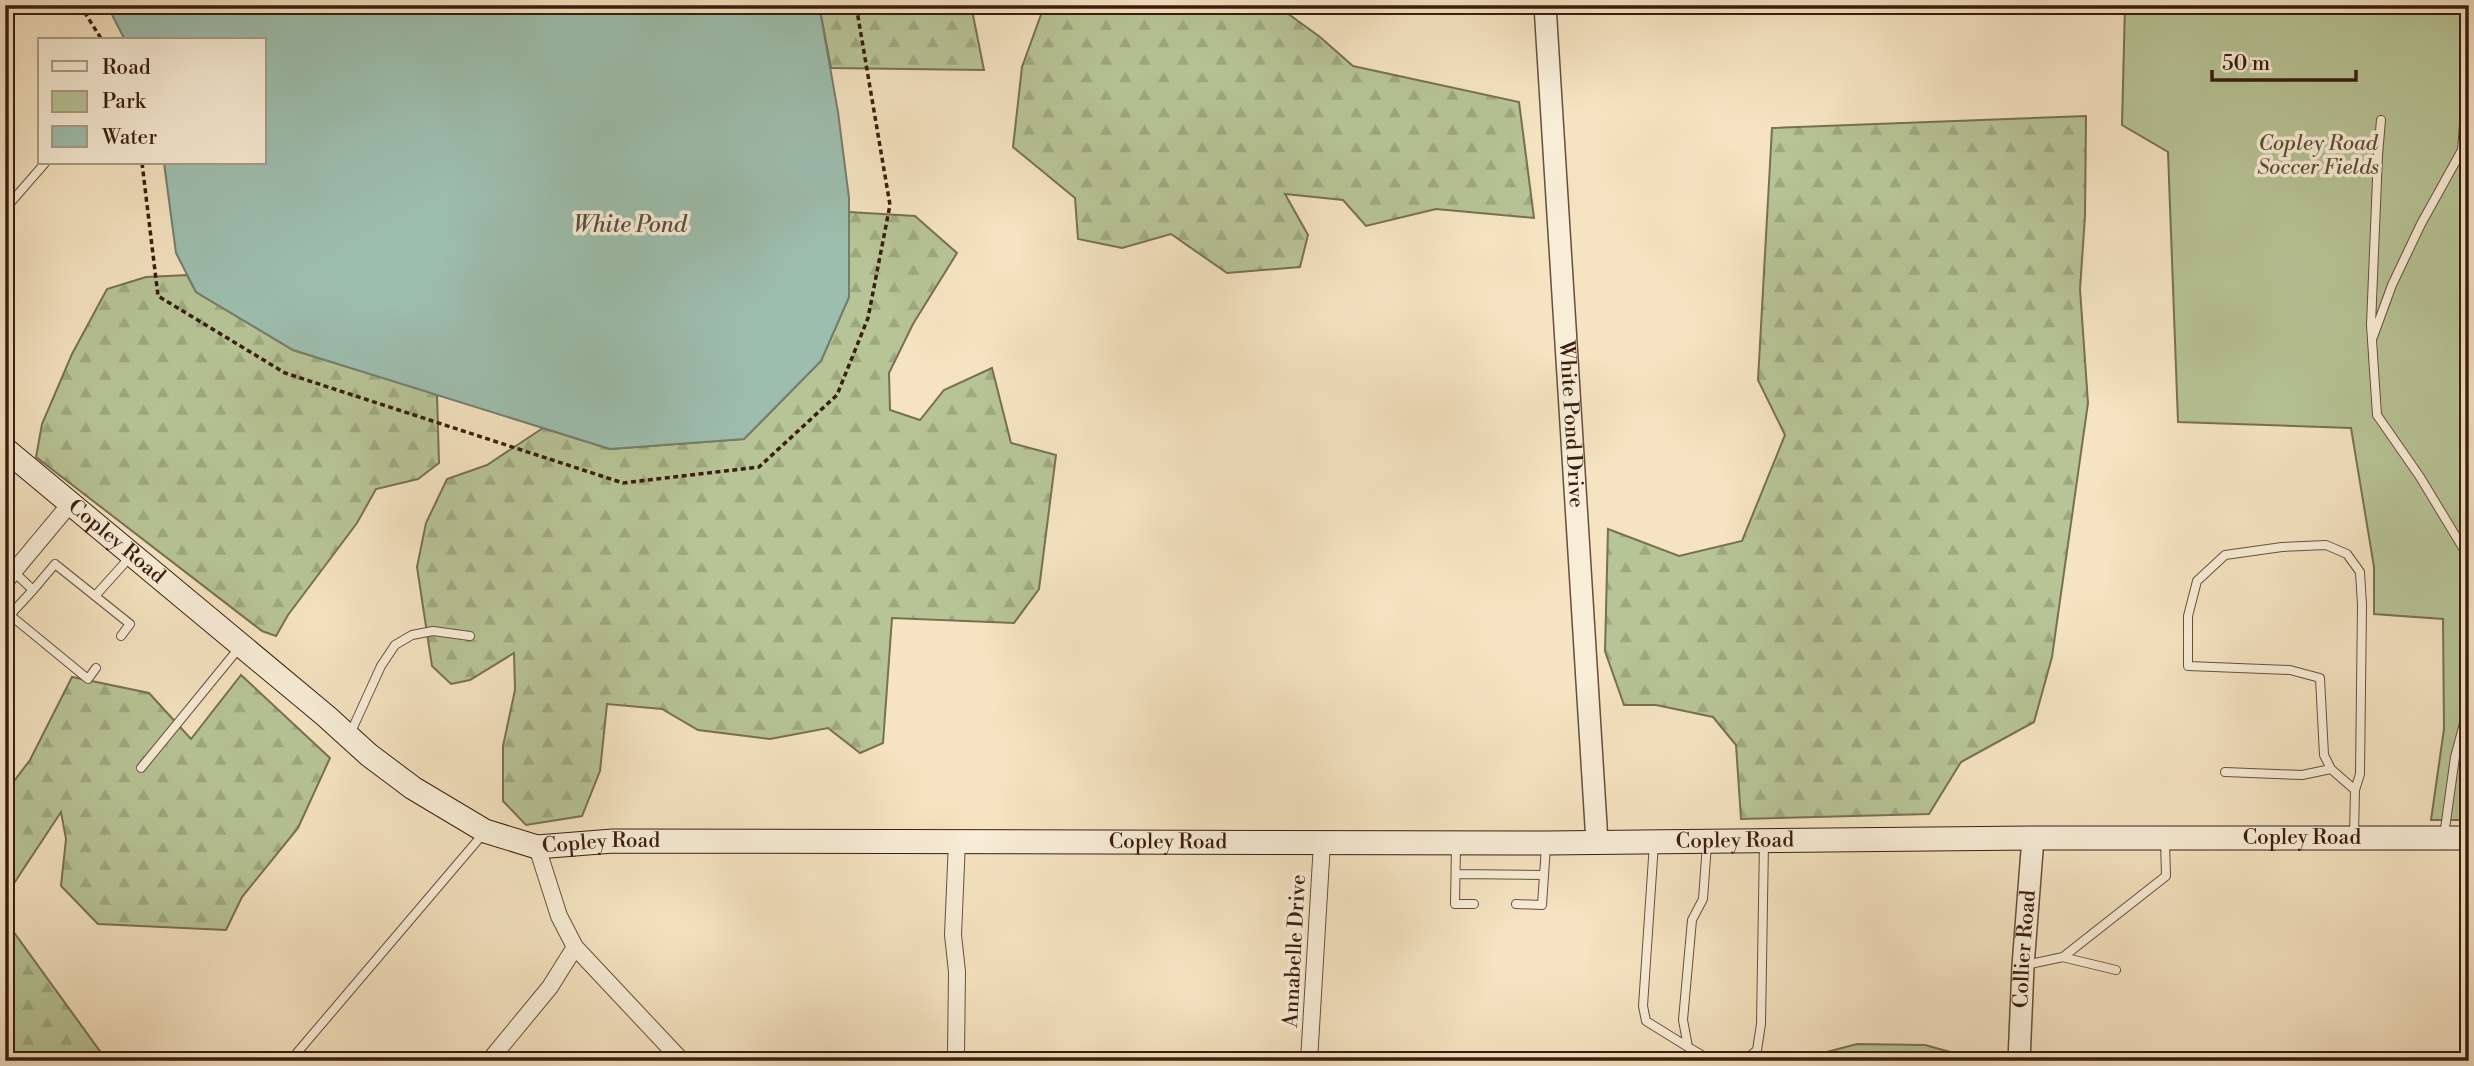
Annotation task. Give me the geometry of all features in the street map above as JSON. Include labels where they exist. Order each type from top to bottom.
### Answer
[{"type":"main road","name":"Copley Road","points":[[5,449],[369,755],[414,788],[485,831],[537,847],[613,841],[1547,843],[2033,838],[2469,838]]},
{"type":"street","name":"White Pond Drive","points":[[1545,5],[1597,842]]},
{"type":"street","points":[[9,577],[71,504]]},
{"type":"street","name":"Collier Road","points":[[2019,1061],[2033,838]]},
{"type":"street","points":[[954,1061],[957,1053],[957,972],[953,913],[957,841]]},
{"type":"street","name":"Annabelle Drive","points":[[1309,1061],[1322,843]]},
{"type":"street","points":[[537,847],[559,916],[575,947],[682,1061]]},
{"type":"street","points":[[489,1061],[551,987],[575,947]]},
{"type":"lane","points":[[2381,120],[2372,340],[2378,415],[2420,477],[2469,558]]},
{"type":"lane","points":[[2372,340],[2392,285],[2421,224],[2462,150],[2464,125]]},
{"type":"lane","points":[[5,209],[44,164]]},
{"type":"lane","points":[[2354,838],[2356,790],[2360,774],[2360,572],[2347,554],[2326,545],[2282,547],[2225,555],[2197,581],[2188,616],[2188,666],[2290,670],[2319,678],[2324,755],[2331,769],[2356,790]]},
{"type":"lane","points":[[95,596],[131,555]]},
{"type":"lane","points":[[96,668],[88,679],[10,615],[55,564],[130,624],[121,636]]},
{"type":"lane","points":[[9,577],[33,590]]},
{"type":"lane","points":[[349,736],[381,666],[395,645],[412,635],[433,631],[471,636]]},
{"type":"lane","points":[[141,768],[240,646]]},
{"type":"lane","points":[[2444,838],[2455,757],[2469,705]]},
{"type":"lane","points":[[2225,772],[2302,775],[2331,769]]},
{"type":"lane","points":[[290,1061],[485,831]]},
{"type":"lane","points":[[2023,966],[2062,957],[2166,876],[2165,838]]},
{"type":"lane","points":[[1688,1047],[1683,1020],[1692,920],[1703,899],[1708,841]]},
{"type":"lane","points":[[1744,1061],[1757,1050],[1761,1024],[1765,841]]},
{"type":"lane","points":[[1654,842],[1643,1006],[1646,1021],[1712,1061]]},
{"type":"lane","points":[[1456,843],[1455,904],[1474,904]]},
{"type":"lane","points":[[1516,904],[1542,905],[1547,843]]},
{"type":"lane","points":[[1456,874],[1544,875]]},
{"type":"lane","points":[[2062,957],[2116,970]]},
{"type":"path","points":[[80,5],[101,38]]},
{"type":"path","points":[[142,164],[158,296],[285,373],[623,483],[759,467],[837,395],[868,318],[890,205],[856,5]]},
{"type":"green space","points":[[819,5],[971,5],[984,70],[831,68]]},
{"type":"green space","points":[[1082,5],[1276,5],[1320,37],[1353,66],[1519,102],[1534,218],[1436,209],[1366,226],[1343,200],[1285,194],[1308,235],[1300,267],[1227,273],[1171,234],[1122,248],[1078,239],[1075,198],[1013,147],[1022,67],[1042,12]]},
{"type":"green space","name":"Copley Road Soccer Fields","points":[[2125,5],[2469,5],[2469,820],[2431,820],[2444,729],[2443,619],[2374,614],[2374,567],[2351,428],[2178,422],[2168,152],[2122,125]]},
{"type":"green space","points":[[2086,116],[2085,216],[2080,289],[2088,403],[2052,657],[2034,722],[1961,762],[1929,814],[1741,819],[1736,745],[1713,717],[1656,705],[1624,705],[1605,651],[1608,529],[1679,556],[1742,541],[1785,435],[1758,380],[1772,128]]},
{"type":"green space","points":[[849,212],[915,216],[957,253],[913,324],[889,373],[890,410],[920,420],[944,390],[992,368],[1011,443],[1056,455],[1039,589],[1014,623],[892,618],[883,743],[860,753],[828,728],[770,739],[698,730],[662,709],[607,704],[600,771],[582,816],[526,825],[503,801],[503,746],[515,690],[514,653],[470,680],[451,684],[432,666],[417,567],[426,523],[447,479],[487,465],[543,428],[610,449],[744,439],[821,361],[849,297]]},
{"type":"green space","points":[[187,275],[196,292],[293,350],[437,394],[439,463],[418,479],[376,489],[357,523],[288,615],[276,636],[262,631],[36,457],[42,424],[72,354],[107,289],[146,277]]},
{"type":"green space","points":[[241,675],[330,758],[298,828],[242,897],[226,930],[98,924],[61,886],[66,839],[61,812],[5,897],[5,793],[30,760],[72,677],[149,693],[191,739]]},
{"type":"green space","points":[[5,920],[102,1054],[102,1061],[5,1061]]},
{"type":"green space","points":[[1857,1044],[1925,1045],[1983,1061],[1801,1061]]},
{"type":"water","name":"White Pond","points":[[107,5],[819,5],[838,112],[849,198],[849,297],[821,361],[744,439],[610,449],[293,350],[196,292],[176,253],[164,164],[266,164],[266,38],[124,38]]}]
